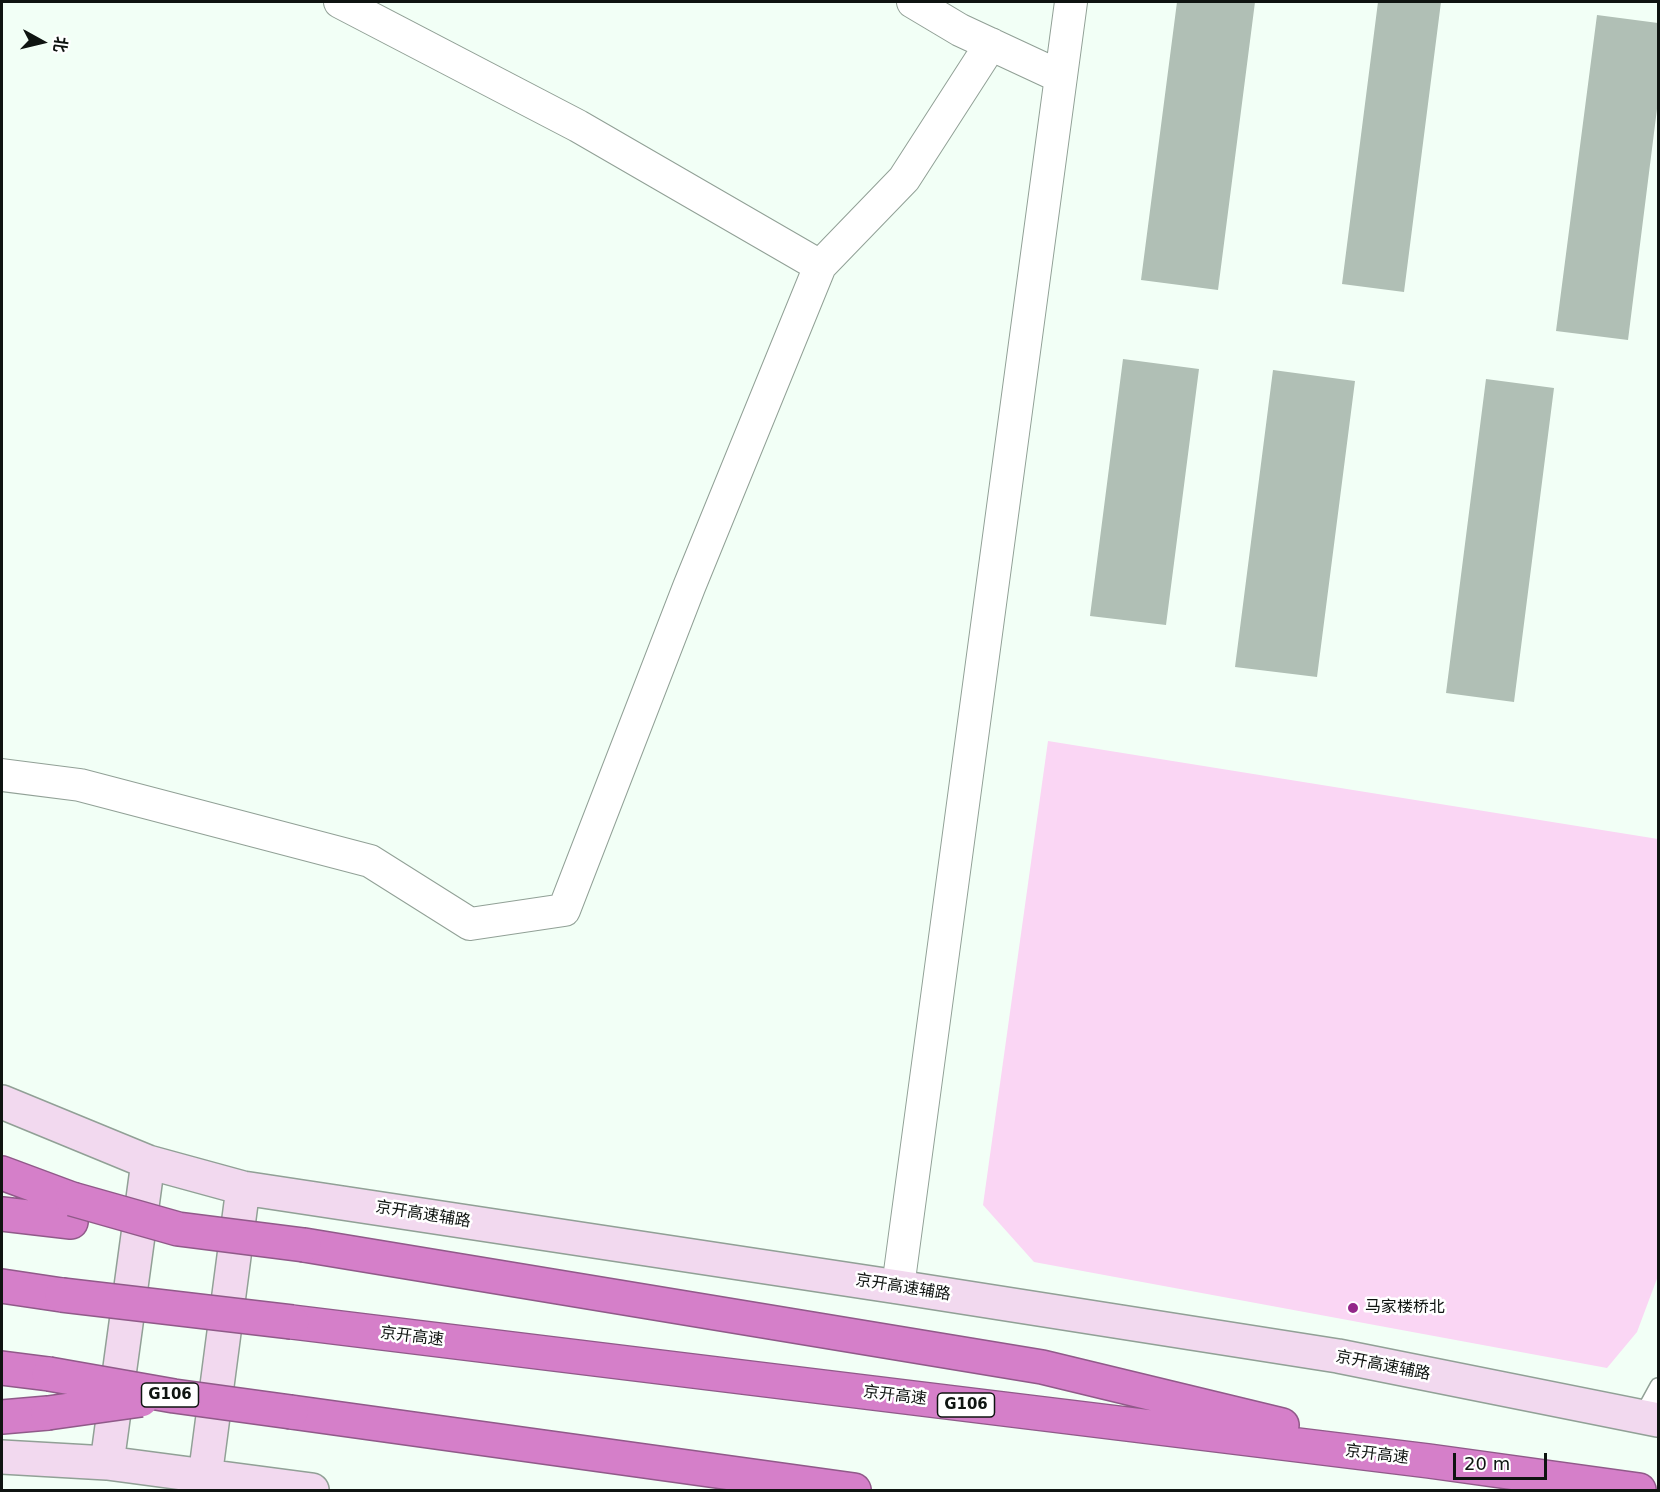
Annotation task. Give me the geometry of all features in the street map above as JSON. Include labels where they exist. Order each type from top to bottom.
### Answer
[{"type":"highway","points":[[2,1173],[72,1211]]},
{"type":"highway","points":[[2,1214],[72,1211],[178,1229],[304,1245],[1042,1367],[1429,1461]]},
{"type":"highway","name":"京开高速","points":[[2,1286],[1429,1461],[1639,1491]]},
{"type":"highway","name":"G106","points":[[2,1368],[174,1396],[854,1491]]},
{"type":"highway","points":[[2,1416],[48,1413],[174,1396]]},
{"type":"street","points":[[340,2],[578,126],[820,266]]},
{"type":"street","points":[[914,2],[960,30],[1061,77]]},
{"type":"street","points":[[898,1287],[1071,2]]},
{"type":"street","points":[[2,775],[80,785],[370,861],[470,924],[564,910],[689,587],[820,266],[904,179],[991,44]]},
{"type":"street","name":"京开高速辅路","points":[[2,1102],[148,1162],[243,1188],[1338,1356],[1650,1419]]},
{"type":"street","points":[[107,1463],[148,1162]]},
{"type":"street","points":[[203,1484],[243,1188]]},
{"type":"street","points":[[2,1457],[107,1463],[203,1484],[312,1491]]},
{"type":"lane","points":[[1650,1419],[1659,1386]]},
{"type":"shaded area","points":[[1048,741],[1658,839],[1658,1276],[1637,1332],[1607,1368],[1034,1262],[983,1205]]},
{"type":"building","points":[[1177,2],[1255,2],[1218,290],[1141,280]]},
{"type":"building","points":[[1378,2],[1441,2],[1404,292],[1342,284]]},
{"type":"building","points":[[1597,15],[1658,23],[1658,101],[1628,340],[1556,331]]},
{"type":"building","points":[[1123,359],[1199,369],[1166,625],[1090,616]]},
{"type":"building","points":[[1273,370],[1355,381],[1317,677],[1235,667]]},
{"type":"building","points":[[1486,379],[1554,388],[1514,702],[1446,693]]},
{"type":"place","name":"马家楼桥北","points":[[1353,1308]]}]
